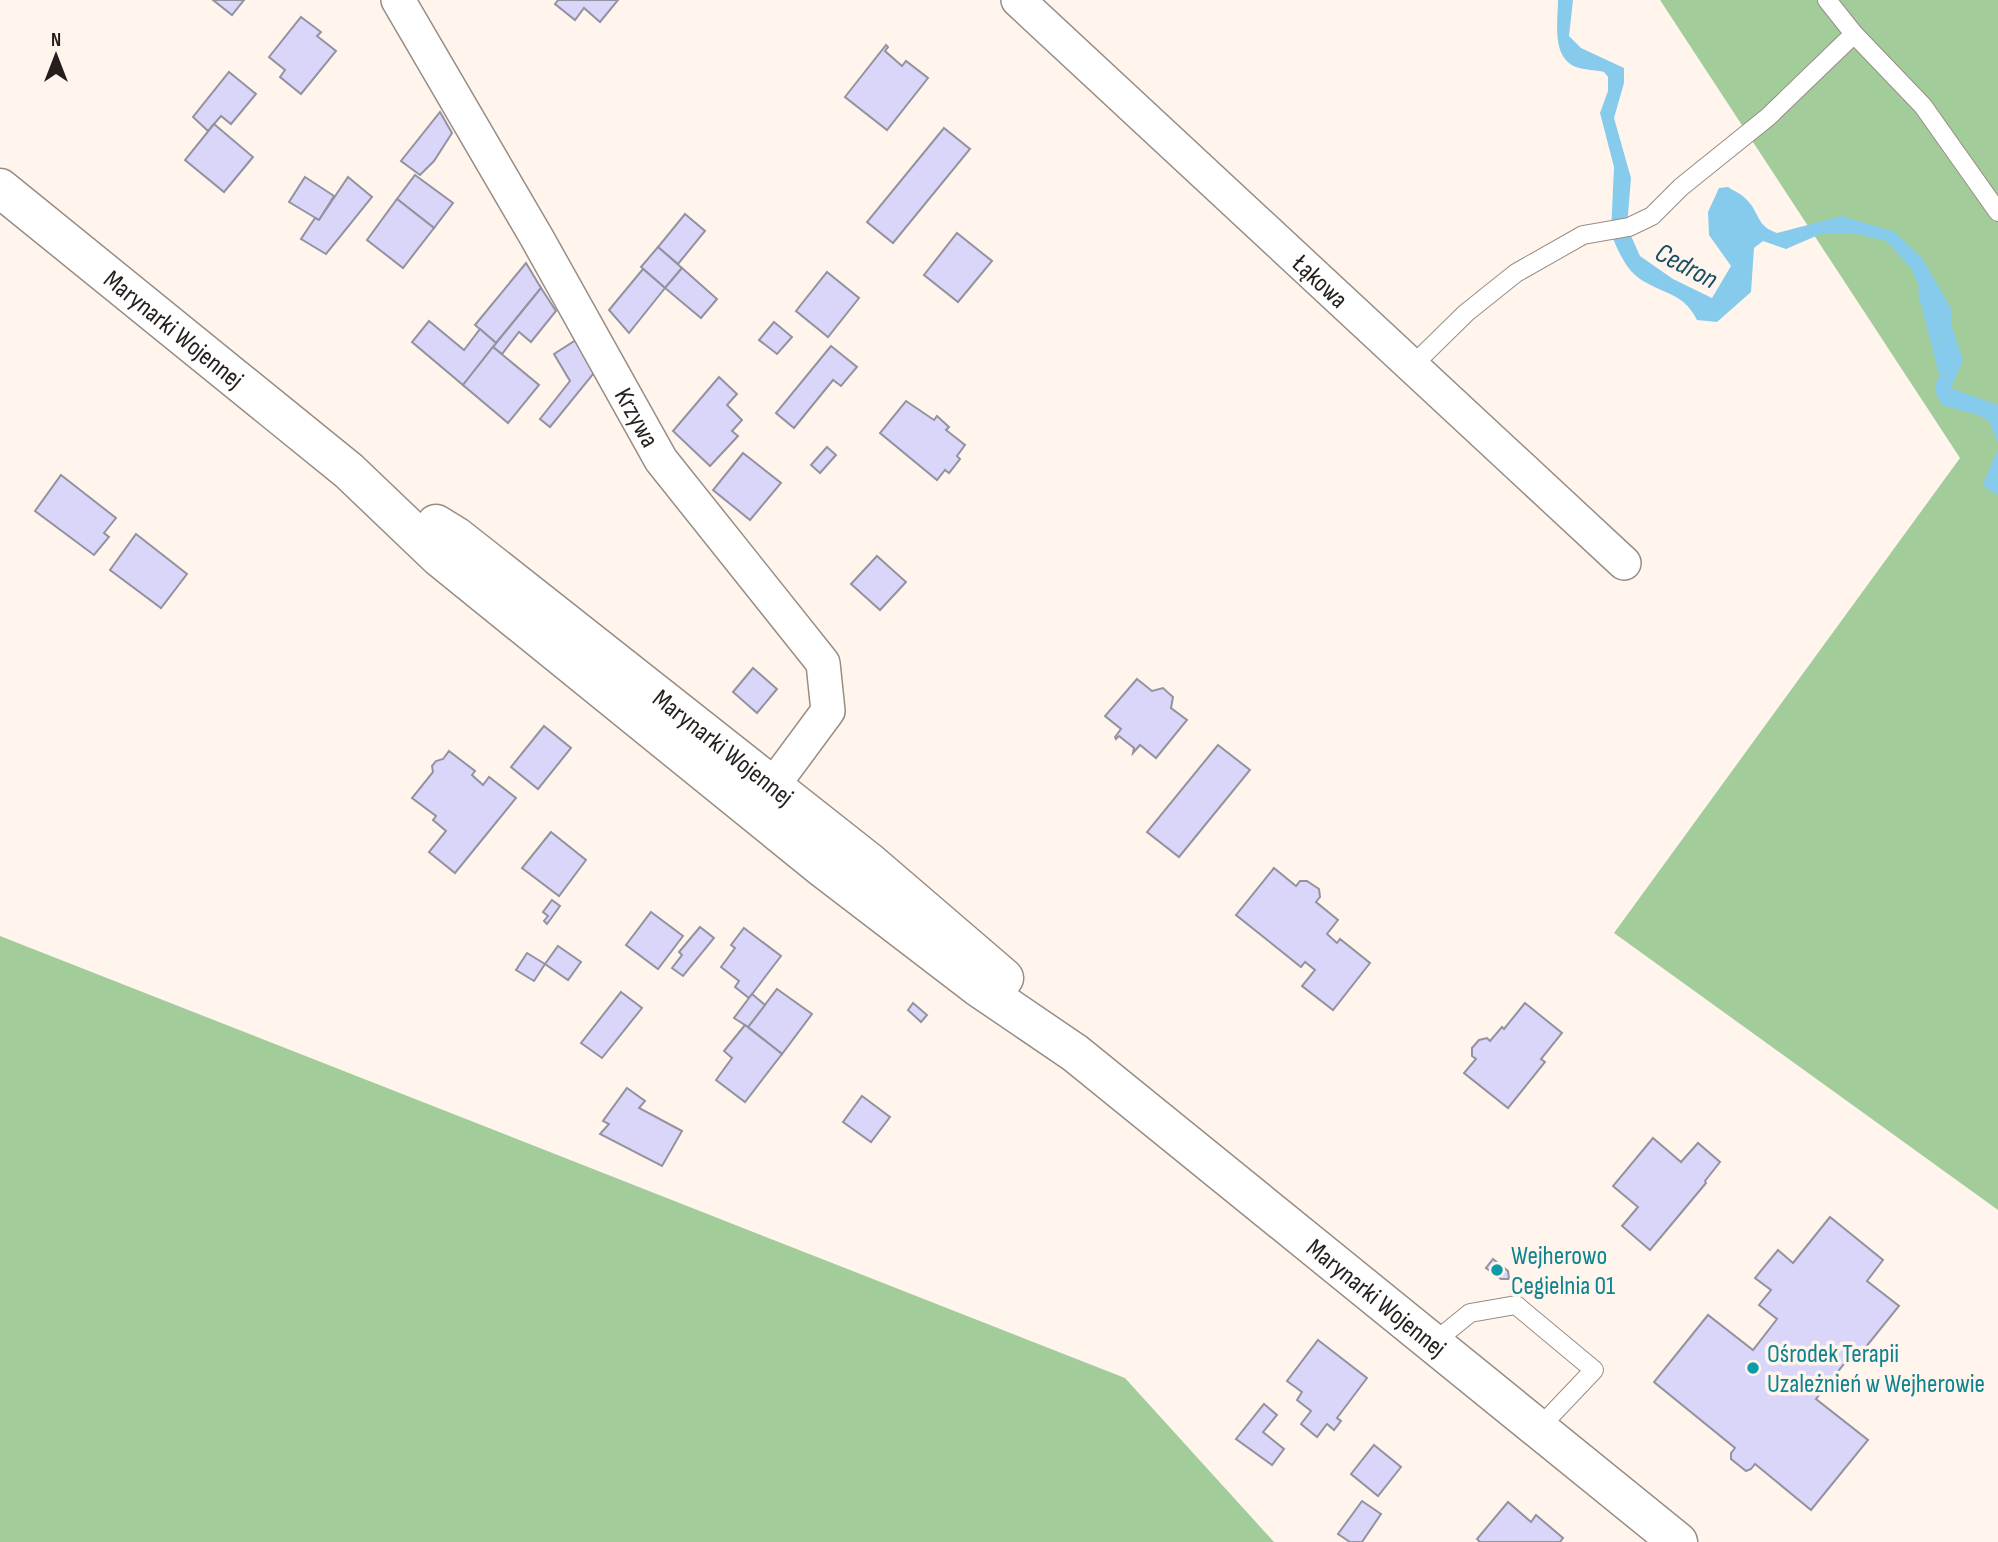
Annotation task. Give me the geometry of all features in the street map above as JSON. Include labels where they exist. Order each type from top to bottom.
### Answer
[{"type":"main road","name":"Marynarki Wojennej","points":[[0,188],[349,471],[457,537],[764,799],[824,869],[978,987],[1075,1053],[1678,1542]]},
{"type":"street","name":"Krzywa","points":[[398,0],[537,238],[661,460],[823,663],[828,712],[764,799]]},
{"type":"street","name":"Łąkowa","points":[[1018,0],[1624,563]]},
{"type":"lane","points":[[1826,0],[1854,34],[1923,106],[1998,212]]},
{"type":"lane","points":[[1413,366],[1466,313],[1516,273],[1583,235],[1629,227],[1652,216],[1681,187],[1740,141],[1854,34]]},
{"type":"lane","points":[[1433,1343],[1470,1313],[1516,1305],[1594,1370],[1538,1429]]},
{"type":"green space","points":[[1660,0],[1998,0],[1998,1210],[1614,933],[1960,458]]},
{"type":"green space","points":[[0,936],[1125,1378],[1274,1542],[0,1542]]},
{"type":"water","points":[[1558,0],[1573,0],[1569,36],[1581,48],[1624,68],[1624,83],[1614,118],[1631,178],[1627,227],[1640,256],[1673,279],[1712,298],[1731,266],[1709,235],[1708,212],[1719,188],[1728,187],[1745,198],[1765,227],[1777,233],[1842,216],[1895,232],[1922,258],[1952,310],[1952,327],[1963,360],[1951,388],[1998,405],[1998,444],[1989,421],[1978,415],[1942,405],[1935,391],[1943,371],[1942,341],[1911,268],[1886,241],[1857,234],[1823,233],[1786,249],[1763,241],[1754,248],[1751,292],[1717,322],[1697,320],[1691,310],[1675,296],[1648,284],[1631,271],[1611,232],[1614,167],[1600,113],[1608,91],[1608,77],[1604,72],[1576,67],[1563,55],[1559,47],[1557,28]]},
{"type":"water","points":[[1998,449],[1998,495],[1983,484]]},
{"type":"building","points":[[213,0],[244,0],[232,15]]},
{"type":"building","points":[[558,0],[618,0],[600,22],[584,8],[575,20],[555,4]]},
{"type":"building","points":[[301,17],[321,32],[317,36],[336,51],[301,94],[280,77],[285,70],[269,57]]},
{"type":"building","points":[[886,45],[888,47],[885,51],[902,66],[906,61],[928,78],[887,130],[845,97]]},
{"type":"building","points":[[229,72],[256,94],[231,124],[221,116],[208,131],[193,117]]},
{"type":"building","points":[[440,112],[452,133],[434,161],[420,175],[401,161]]},
{"type":"building","points":[[214,124],[253,157],[224,192],[185,160]]},
{"type":"building","points":[[944,128],[970,149],[893,243],[867,222]]},
{"type":"building","points":[[415,175],[453,203],[434,228],[397,199]]},
{"type":"building","points":[[305,177],[334,196],[319,220],[289,202]]},
{"type":"building","points":[[348,177],[372,197],[326,254],[301,239],[315,218],[319,220]]},
{"type":"building","points":[[397,199],[434,228],[403,268],[367,240]]},
{"type":"building","points":[[685,214],[705,231],[678,264],[658,247]]},
{"type":"building","points":[[957,233],[992,261],[958,302],[924,275]]},
{"type":"building","points":[[658,247],[682,268],[665,288],[641,267]]},
{"type":"building","points":[[526,263],[541,288],[496,343],[475,325]]},
{"type":"building","points":[[682,268],[717,299],[701,318],[665,288]]},
{"type":"building","points":[[643,269],[665,288],[629,333],[609,310]]},
{"type":"building","points":[[827,272],[859,298],[828,337],[796,311]]},
{"type":"building","points":[[541,288],[556,311],[531,342],[519,332],[502,354],[493,347]]},
{"type":"building","points":[[429,321],[464,350],[480,329],[496,343],[463,385],[412,342]]},
{"type":"building","points":[[774,322],[792,337],[777,354],[759,340]]},
{"type":"building","points":[[576,340],[594,373],[550,427],[540,419],[570,381],[554,354]]},
{"type":"building","points":[[831,346],[857,367],[841,386],[833,380],[794,428],[776,413]]},
{"type":"building","points":[[493,347],[539,385],[508,423],[463,385]]},
{"type":"building","points":[[719,377],[737,394],[727,405],[742,420],[732,431],[738,436],[710,466],[673,431]]},
{"type":"building","points":[[906,401],[934,420],[937,416],[949,427],[946,430],[965,445],[957,456],[960,459],[949,473],[945,470],[937,480],[880,433]]},
{"type":"building","points":[[827,447],[836,455],[820,473],[811,465]]},
{"type":"building","points":[[743,453],[781,483],[750,520],[713,490]]},
{"type":"building","points":[[61,475],[116,518],[104,533],[109,537],[94,555],[35,511]]},
{"type":"building","points":[[136,534],[187,574],[161,608],[110,570]]},
{"type":"building","points":[[877,556],[906,582],[880,610],[851,584]]},
{"type":"building","points":[[753,668],[777,689],[757,713],[733,692]]},
{"type":"building","points":[[1137,679],[1152,691],[1163,688],[1173,697],[1171,708],[1187,720],[1156,758],[1140,745],[1133,753],[1134,748],[1119,736],[1116,739],[1121,729],[1105,716]]},
{"type":"building","points":[[544,726],[571,748],[538,789],[511,767]]},
{"type":"building","points":[[1218,745],[1250,770],[1179,857],[1147,832]]},
{"type":"building","points":[[449,751],[475,771],[472,775],[483,785],[489,777],[516,798],[455,873],[429,852],[446,831],[433,820],[436,816],[412,798],[433,772],[432,766]]},
{"type":"building","points":[[551,832],[586,860],[559,896],[522,868]]},
{"type":"building","points":[[1274,868],[1296,886],[1300,881],[1307,881],[1319,889],[1320,897],[1316,902],[1338,920],[1327,934],[1337,943],[1340,939],[1370,963],[1333,1010],[1302,986],[1315,970],[1305,962],[1301,967],[1236,915]]},
{"type":"building","points":[[552,900],[560,906],[547,924],[544,921],[548,916],[543,912]]},
{"type":"building","points":[[651,912],[683,936],[658,969],[626,945]]},
{"type":"building","points":[[700,927],[714,938],[683,976],[672,968],[682,955],[679,952]]},
{"type":"building","points":[[744,928],[781,956],[749,998],[735,987],[739,981],[721,967],[735,948],[731,945]]},
{"type":"building","points":[[558,946],[581,962],[568,980],[545,964]]},
{"type":"building","points":[[527,953],[545,964],[534,981],[516,970]]},
{"type":"building","points":[[777,989],[812,1014],[782,1054],[748,1027]]},
{"type":"building","points":[[621,992],[642,1008],[602,1058],[581,1043]]},
{"type":"building","points":[[752,994],[765,1005],[748,1027],[734,1018]]},
{"type":"building","points":[[913,1003],[927,1015],[921,1022],[908,1010]]},
{"type":"building","points":[[1525,1003],[1562,1033],[1541,1059],[1545,1062],[1508,1108],[1464,1073],[1476,1059],[1472,1056],[1472,1048],[1479,1040],[1487,1038],[1490,1041],[1502,1027],[1504,1029]]},
{"type":"building","points":[[745,1025],[782,1054],[745,1102],[716,1080],[732,1058],[724,1051]]},
{"type":"building","points":[[627,1088],[645,1101],[639,1108],[682,1131],[662,1166],[600,1134],[609,1124],[603,1121]]},
{"type":"building","points":[[862,1096],[890,1117],[871,1142],[843,1122]]},
{"type":"building","points":[[1653,1138],[1681,1162],[1698,1143],[1720,1162],[1706,1183],[1650,1250],[1622,1226],[1638,1207],[1613,1186]]},
{"type":"building","name":"Ośrodek Terapii Uzależnień w Wejherowie","points":[[1830,1217],[1883,1260],[1867,1281],[1899,1306],[1861,1353],[1856,1349],[1816,1399],[1868,1440],[1811,1510],[1755,1464],[1746,1471],[1731,1459],[1735,1448],[1654,1382],[1708,1315],[1753,1350],[1777,1319],[1759,1305],[1771,1290],[1755,1278],[1778,1250],[1793,1263]]},
{"type":"building","name":"Wejherowo Cegielnia 01","points":[[1493,1259],[1508,1271],[1509,1279],[1501,1279],[1486,1268]]},
{"type":"building","points":[[1318,1340],[1367,1378],[1337,1418],[1341,1421],[1334,1430],[1327,1424],[1317,1437],[1301,1424],[1311,1411],[1297,1400],[1302,1392],[1287,1381]]},
{"type":"building","points":[[1264,1404],[1277,1415],[1263,1432],[1284,1449],[1272,1465],[1236,1439]]},
{"type":"building","points":[[1374,1445],[1401,1467],[1378,1496],[1351,1474]]},
{"type":"building","points":[[1362,1501],[1381,1514],[1362,1542],[1350,1542],[1338,1534]]},
{"type":"building","points":[[1508,1502],[1531,1522],[1536,1515],[1563,1538],[1560,1542],[1480,1542],[1477,1539]]},
{"type":"waterway","name":"Cedron","points":[[1923,292],[1946,381]]},
{"type":"place","name":"Wejherowo Cegielnia 01","points":[[1497,1270]]},
{"type":"place","name":"Ośrodek Terapii Uzależnień w Wejherowie","points":[[1753,1368]]}]
